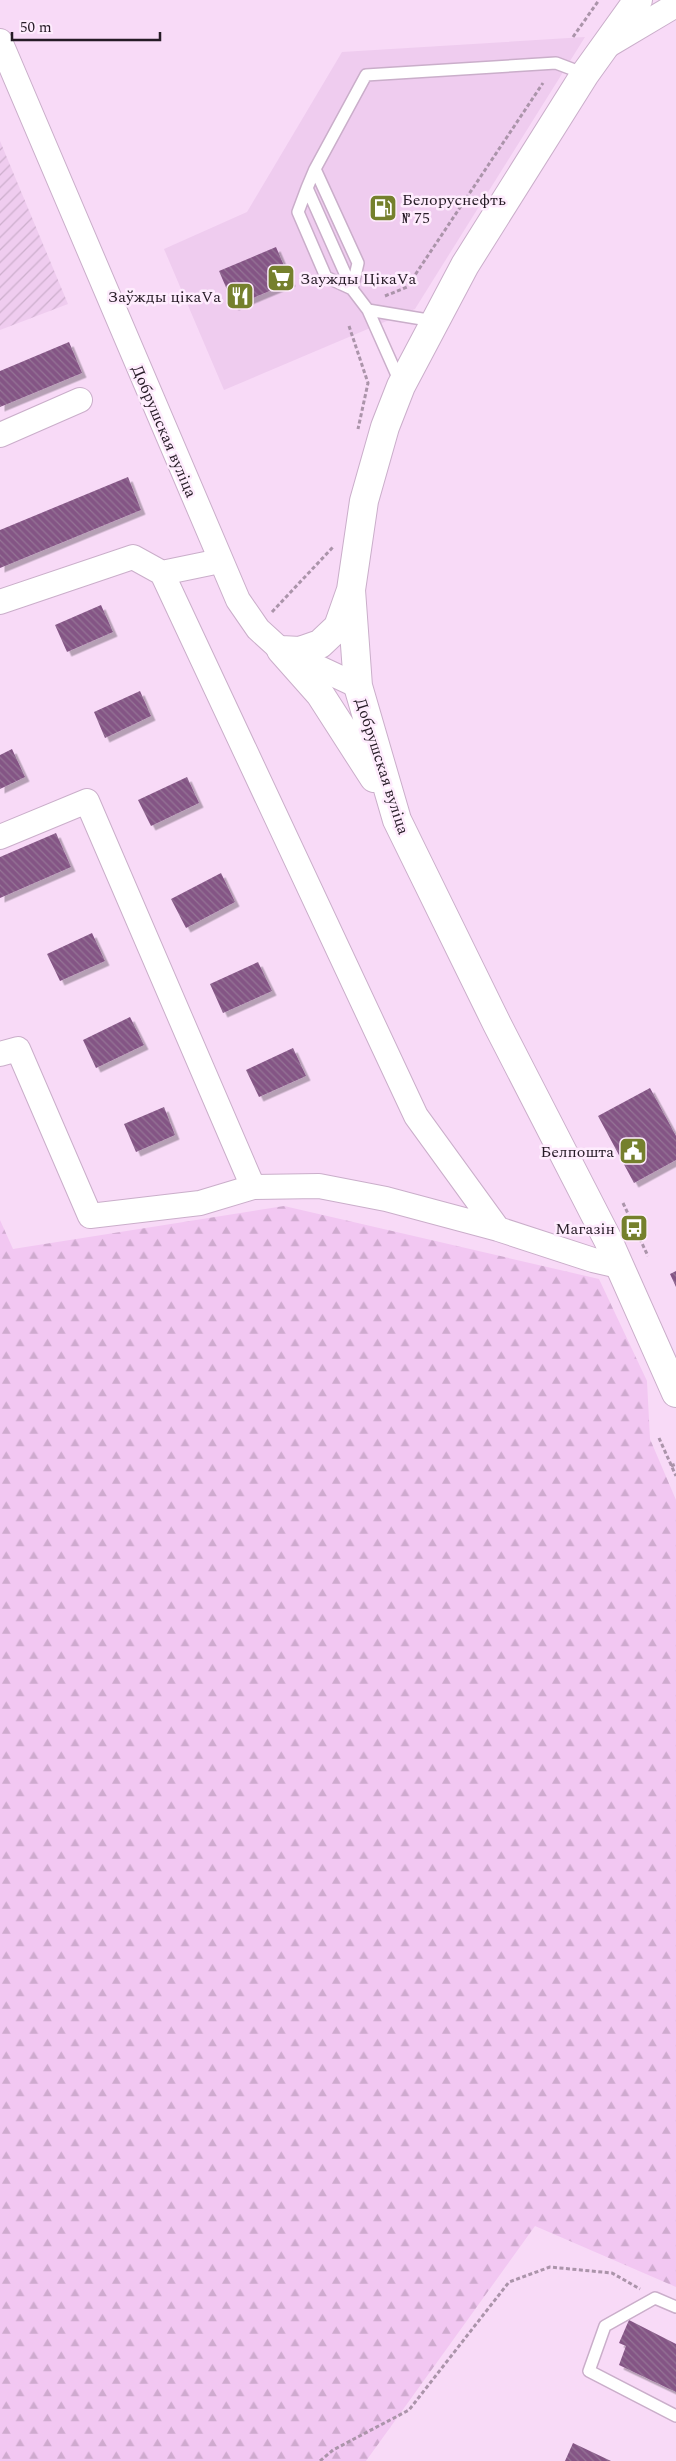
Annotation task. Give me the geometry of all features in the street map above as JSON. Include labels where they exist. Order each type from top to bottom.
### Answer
[{"type":"main road","points":[[281,650],[300,651],[320,644],[338,627],[350,590],[364,501],[385,427],[401,386],[434,321],[470,257],[585,74],[638,0]]},
{"type":"main road","points":[[350,590],[358,686]]},
{"type":"main road","points":[[281,650],[320,694],[364,760],[397,820]]},
{"type":"main road","name":"Добрушская вуліца","points":[[358,686],[397,820],[620,1266],[676,1393]]},
{"type":"street","points":[[604,47],[676,5]]},
{"type":"street","name":"Добрушская вуліца","points":[[0,41],[238,600],[253,622],[281,650],[358,686]]},
{"type":"street","points":[[0,435],[80,400]]},
{"type":"street","points":[[0,602],[133,557],[162,573],[416,1116],[498,1229]]},
{"type":"street","points":[[162,573],[220,561]]},
{"type":"street","points":[[0,837],[87,801],[253,1187]]},
{"type":"street","points":[[0,1054],[18,1049],[90,1216],[200,1202],[253,1187],[319,1186],[386,1199],[498,1229],[593,1260],[620,1266]]},
{"type":"lane","points":[[352,289],[326,277],[298,212],[315,169],[366,75],[556,63],[585,74]]},
{"type":"lane","points":[[315,169],[358,263],[352,289]]},
{"type":"lane","points":[[308,188],[352,289],[368,310],[401,386]]},
{"type":"lane","points":[[368,310],[434,321]]},
{"type":"lane","points":[[676,2308],[655,2298],[605,2326],[589,2372],[676,2416]]},
{"type":"path","points":[[573,37],[599,0]]},
{"type":"path","points":[[385,296],[407,287],[543,83]]},
{"type":"path","points":[[349,326],[368,383],[358,431]]},
{"type":"path","points":[[267,618],[334,546]]},
{"type":"path","points":[[623,1203],[648,1256]]},
{"type":"path","points":[[659,1438],[676,1476]]},
{"type":"path","points":[[671,1466],[676,1464]]},
{"type":"path","points":[[320,2461],[332,2450],[409,2410],[509,2282],[550,2267],[612,2273],[655,2298]]},
{"type":"shaded area","points":[[585,37],[415,309],[224,390],[164,249],[247,212],[342,52]]},
{"type":"shaded area","points":[[0,141],[68,304],[0,330]]},
{"type":"green space","points":[[284,1206],[599,1279],[647,1381],[650,1439],[676,1500],[676,2287],[535,2226],[366,2461],[0,2461],[0,1220],[13,1249]]},
{"type":"building","points":[[276,247],[291,282],[234,306],[219,271]]},
{"type":"building","points":[[69,342],[82,373],[0,407],[0,371]]},
{"type":"building","points":[[128,477],[141,510],[0,568],[0,530]]},
{"type":"building","points":[[101,605],[113,632],[67,652],[55,625]]},
{"type":"building","points":[[140,691],[151,716],[105,738],[94,712]]},
{"type":"building","points":[[12,749],[25,777],[0,789],[0,755]]},
{"type":"building","points":[[187,777],[199,803],[151,826],[138,800]]},
{"type":"building","points":[[56,833],[71,867],[0,898],[0,857]]},
{"type":"building","points":[[221,873],[235,902],[186,928],[171,899]]},
{"type":"building","points":[[92,933],[105,961],[60,981],[47,954]]},
{"type":"building","points":[[258,962],[272,991],[223,1013],[210,984]]},
{"type":"building","points":[[130,1017],[144,1045],[96,1068],[83,1040]]},
{"type":"building","points":[[293,1048],[306,1076],[259,1097],[246,1070]]},
{"type":"building","points":[[650,1088],[676,1136],[676,1160],[634,1183],[598,1116]]},
{"type":"building","points":[[164,1107],[175,1135],[136,1152],[124,1124]]},
{"type":"building","points":[[676,1271],[676,1287],[670,1274]]},
{"type":"building","points":[[629,2320],[676,2344],[676,2392],[619,2365],[626,2346],[619,2343]]},
{"type":"building","points":[[573,2443],[611,2461],[565,2461]]},
{"type":"place","name":"Белоруснефть № 75","points":[[383,208]]},
{"type":"place","name":"Заужды ЦікаVа","points":[[281,278]]},
{"type":"place","name":"Заўжды цікаVа","points":[[240,296]]},
{"type":"place","name":"Белпошта","points":[[633,1151]]},
{"type":"place","name":"Магазін","points":[[634,1228]]}]
